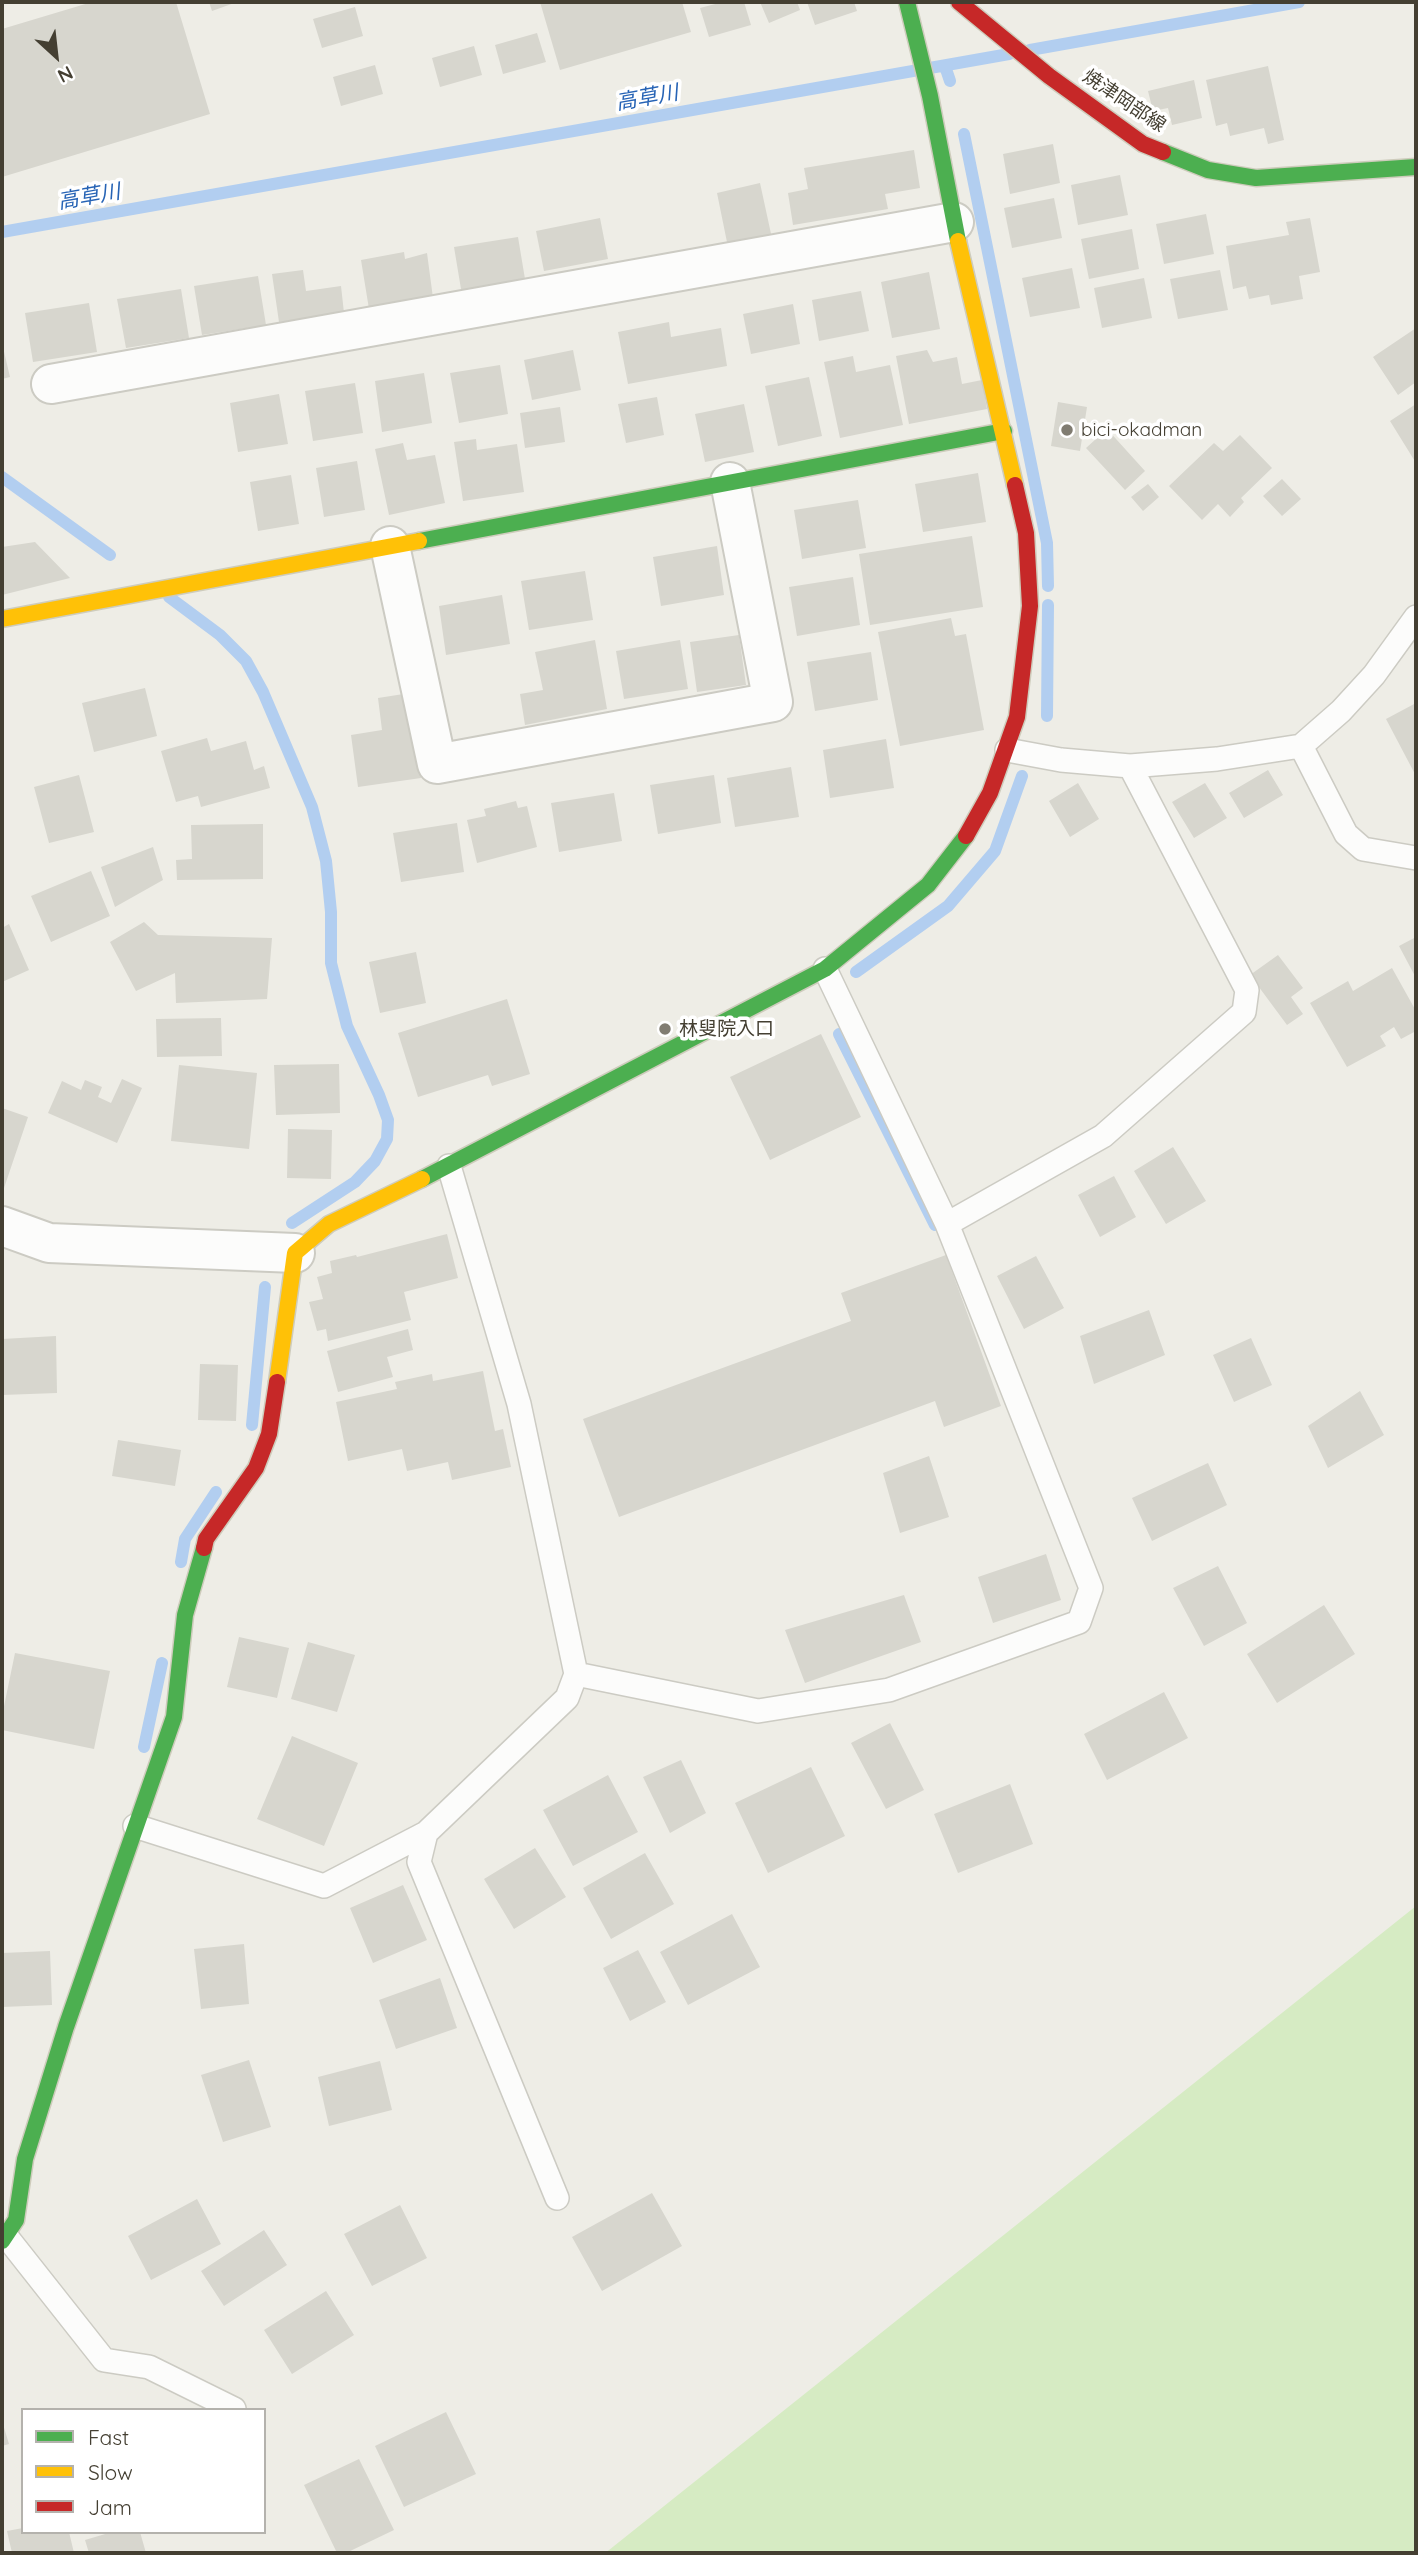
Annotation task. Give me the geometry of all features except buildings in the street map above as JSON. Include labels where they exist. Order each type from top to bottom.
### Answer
[{"type":"street","points":[[2,1226],[49,1243],[295,1253],[330,1224],[449,1166],[825,969],[928,885],[965,838],[990,793],[1017,717],[1030,606],[1026,533],[954,222],[930,96],[907,2]]},
{"type":"street","name":"焼津岡部線","points":[[976,8],[1049,76],[1143,144],[1208,170],[1256,178],[1416,167]]},
{"type":"street","points":[[51,384],[954,222]]},
{"type":"street","points":[[2,619],[1004,431]]},
{"type":"street","points":[[390,546],[437,764],[773,702],[730,482]]},
{"type":"street","points":[[4,2239],[16,2220],[25,2159],[66,2027],[174,1717],[185,1615],[206,1539],[256,1468],[270,1434],[295,1253]]},
{"type":"lane","points":[[1007,750],[1061,760],[1130,766],[1217,759],[1301,746],[1341,711],[1374,675],[1416,618]]},
{"type":"lane","points":[[1301,746],[1346,834],[1363,849],[1416,858]]},
{"type":"lane","points":[[947,1224],[1103,1136],[1244,1012],[1247,990],[1130,766]]},
{"type":"lane","points":[[576,1674],[758,1711],[889,1690],[1079,1622],[1091,1587],[947,1224],[825,969]]},
{"type":"lane","points":[[135,1826],[324,1886],[426,1833],[567,1699],[576,1674],[519,1404],[449,1166]]},
{"type":"lane","points":[[426,1833],[419,1862],[557,2198]]},
{"type":"lane","points":[[4,2239],[104,2360],[149,2367],[232,2408]]},
{"type":"green space","points":[[1416,1906],[1416,2553],[605,2553],[609,2550]]},
{"type":"waterway","name":"高草川","points":[[1030,50],[1299,2]]},
{"type":"waterway","name":"高草川","points":[[2,232],[1009,54]]},
{"type":"waterway","points":[[945,66],[950,81]]},
{"type":"waterway","points":[[964,134],[1047,543],[1048,586]]},
{"type":"waterway","points":[[2,477],[110,555]]},
{"type":"waterway","points":[[169,597],[220,635],[246,661],[263,692],[312,807],[326,861],[331,912],[331,963],[347,1026],[388,1120],[387,1139],[375,1161],[355,1182],[292,1223]]},
{"type":"waterway","points":[[1047,716],[1048,605]]},
{"type":"waterway","points":[[856,972],[948,906],[995,851],[1022,776]]},
{"type":"waterway","points":[[839,1034],[935,1225]]},
{"type":"waterway","points":[[252,1425],[265,1287]]},
{"type":"waterway","points":[[181,1562],[185,1539],[216,1492]]},
{"type":"waterway","points":[[144,1747],[162,1663]]},
{"type":"traffic: fast","points":[[907,2],[930,96],[958,241]]},
{"type":"traffic: fast","points":[[1163,152],[1208,170],[1256,178],[1416,167]]},
{"type":"traffic: fast","points":[[419,541],[1004,431]]},
{"type":"traffic: fast","points":[[422,1179],[825,969],[928,885],[966,836]]},
{"type":"traffic: fast","points":[[2,2241],[16,2220],[25,2159],[66,2027],[174,1717],[185,1615],[204,1548]]},
{"type":"traffic: slow","points":[[958,241],[1015,485]]},
{"type":"traffic: slow","points":[[2,619],[419,541]]},
{"type":"traffic: slow","points":[[277,1382],[295,1253],[329,1224],[422,1179]]},
{"type":"traffic: jam","points":[[959,2],[1049,76],[1143,144],[1163,152]]},
{"type":"traffic: jam","points":[[966,836],[990,793],[1017,717],[1030,606],[1026,533],[1015,485]]},
{"type":"traffic: jam","points":[[204,1548],[206,1539],[256,1468],[269,1434],[277,1382]]},
{"type":"place","name":"bici-okadman","points":[[1067,430]]},
{"type":"place","name":"林叟院入口","points":[[665,1029]]}]
